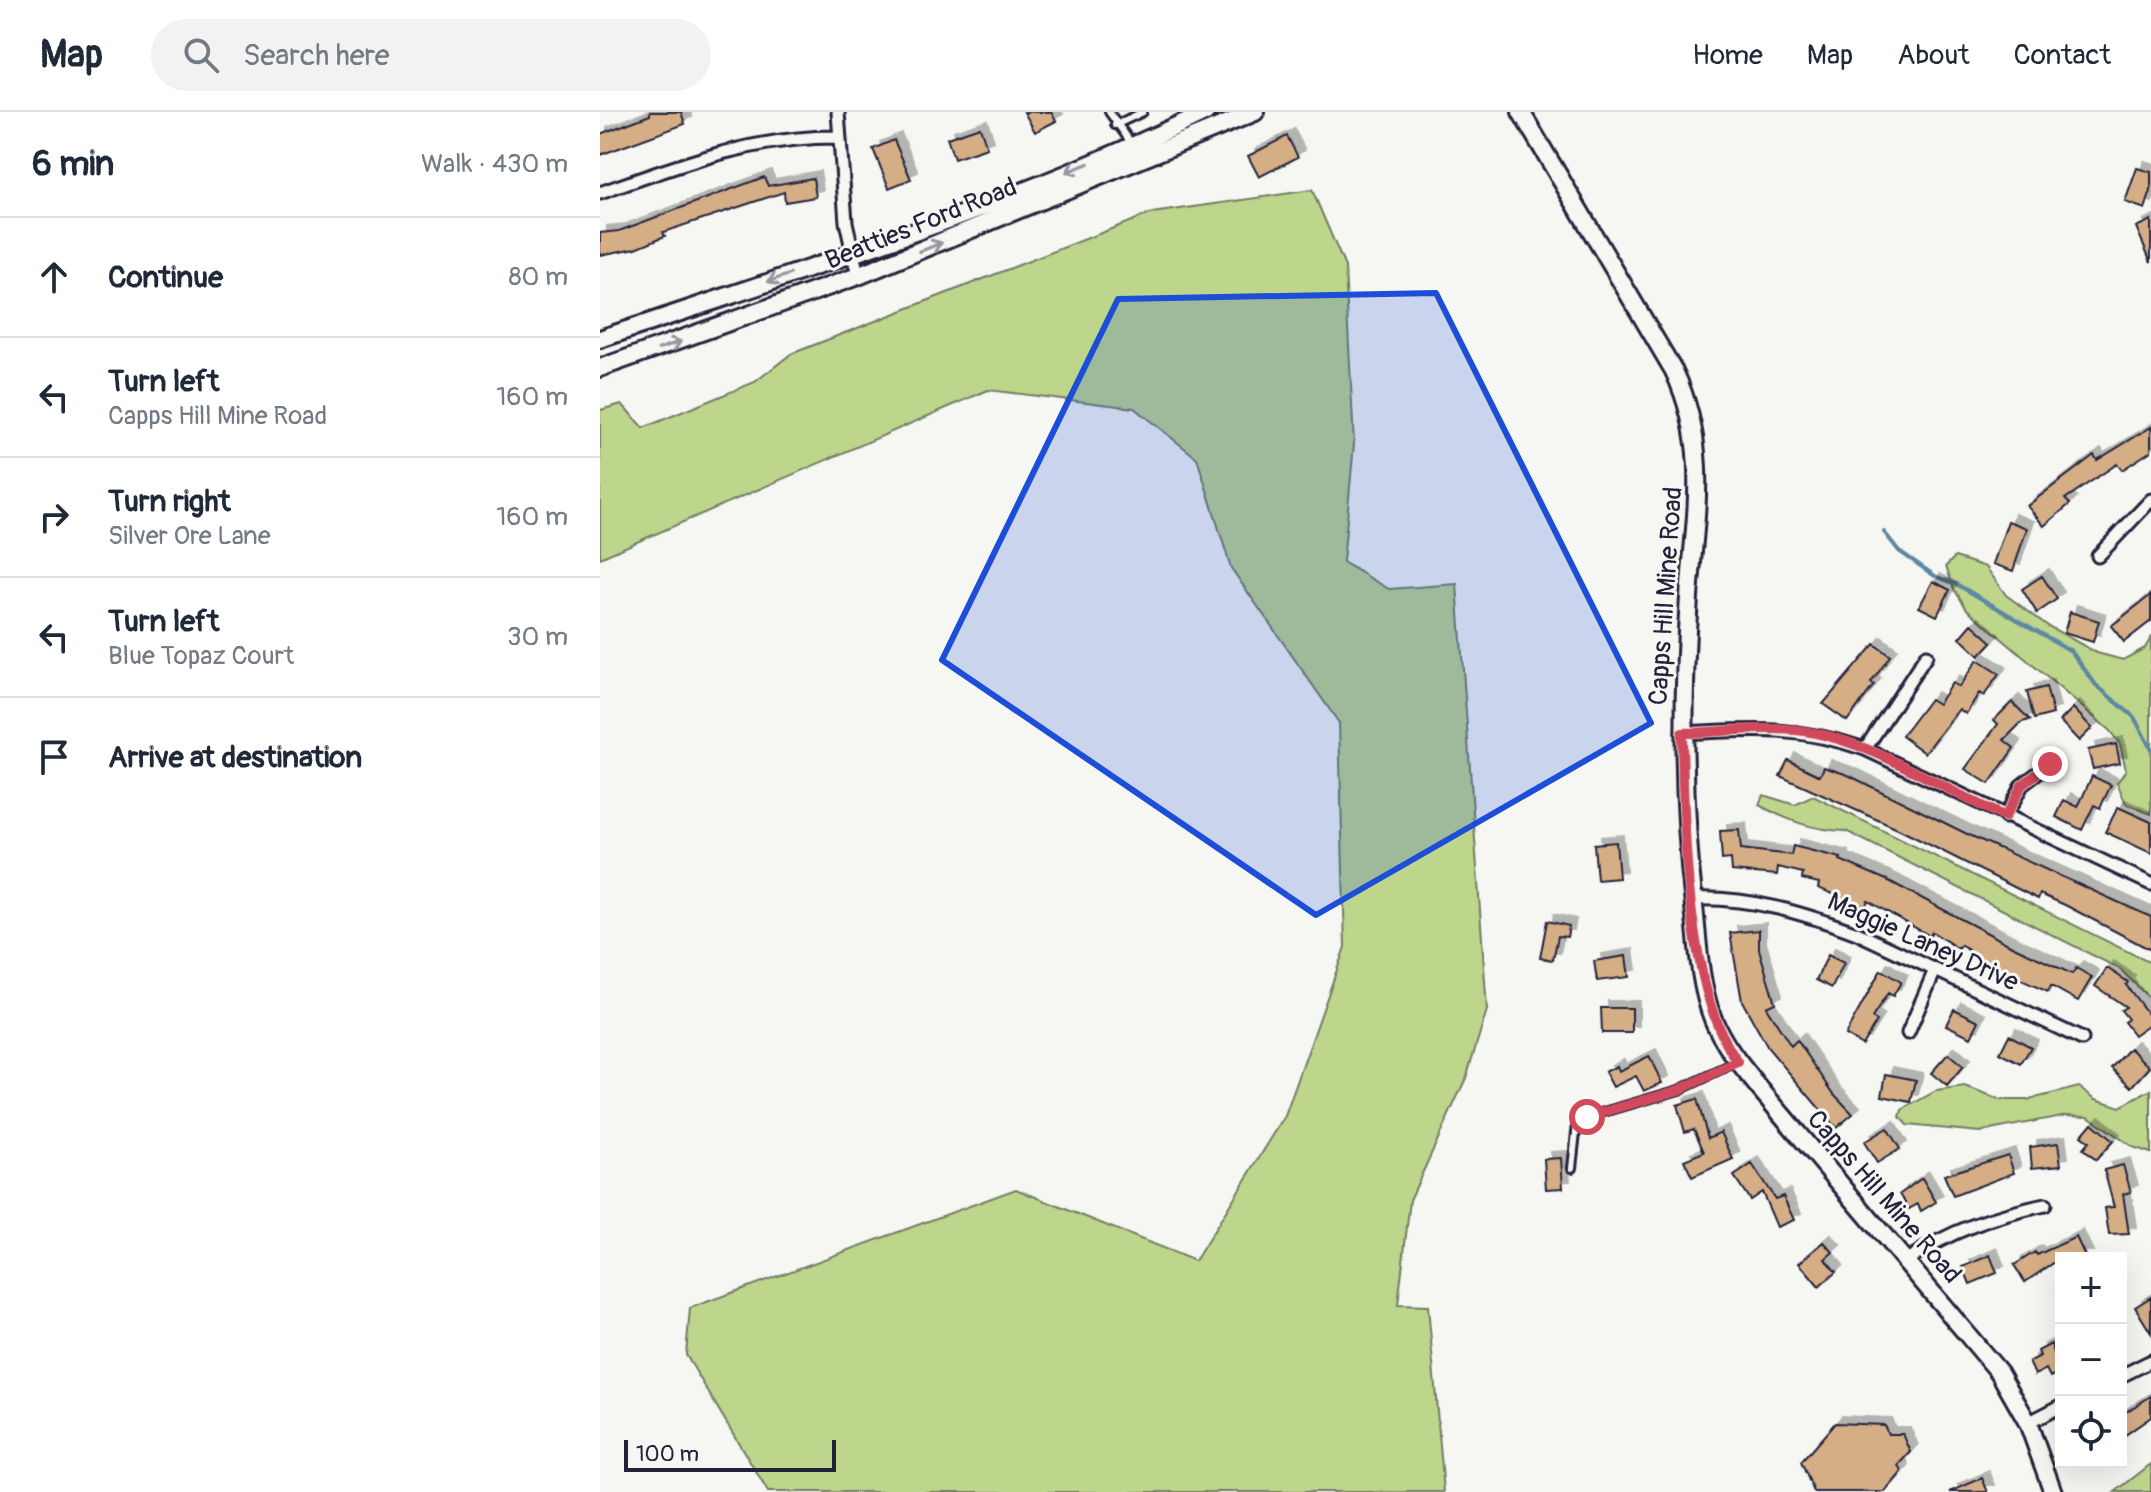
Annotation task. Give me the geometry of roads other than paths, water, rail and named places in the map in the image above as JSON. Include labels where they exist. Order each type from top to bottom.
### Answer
[{"type":"street","points":[[838,112],[846,222],[858,276]]},
{"type":"street","name":"Beatties Ford Road","points":[[600,339],[853,253],[1133,145],[1176,122],[1206,112]]},
{"type":"street","name":"Beatties Ford Road","points":[[600,368],[858,276],[1255,112]]},
{"type":"street","name":"Capps Hill Mine Road","points":[[1525,113],[1674,371],[1691,411],[1698,450],[1698,476],[1682,733],[1693,899],[1706,998],[1718,1030],[1738,1062],[1986,1353],[2028,1423],[2053,1492]]},
{"type":"street","points":[[600,193],[744,145],[786,138],[839,137]]},
{"type":"street","points":[[2098,556],[2151,500]]},
{"type":"street","points":[[1865,749],[1926,656]]},
{"type":"street","points":[[1682,733],[1785,730],[1832,738],[1865,749],[2151,884]]},
{"type":"street","points":[[2005,817],[2022,785],[2050,764]]},
{"type":"street","name":"Maggie Laney Drive","points":[[1693,899],[1727,898],[1792,910],[1857,933],[2082,1039]]},
{"type":"street","points":[[1908,1033],[1935,970]]},
{"type":"street","points":[[1907,1260],[1970,1224],[2045,1205]]},
{"type":"street","points":[[2127,1373],[2151,1361]]},
{"type":"street","points":[[2028,1423],[2055,1409]]},
{"type":"lane","points":[[1109,112],[1115,125],[1133,145],[1163,151],[1176,122]]},
{"type":"lane","points":[[1115,125],[1143,112]]},
{"type":"lane","points":[[1572,1168],[1577,1123],[1587,1117],[1679,1090],[1738,1062]]},
{"type":"waterway","points":[[1884,532],[1899,551],[1935,576],[1958,585],[2071,651],[2096,685],[2134,717],[2151,749]]}]
